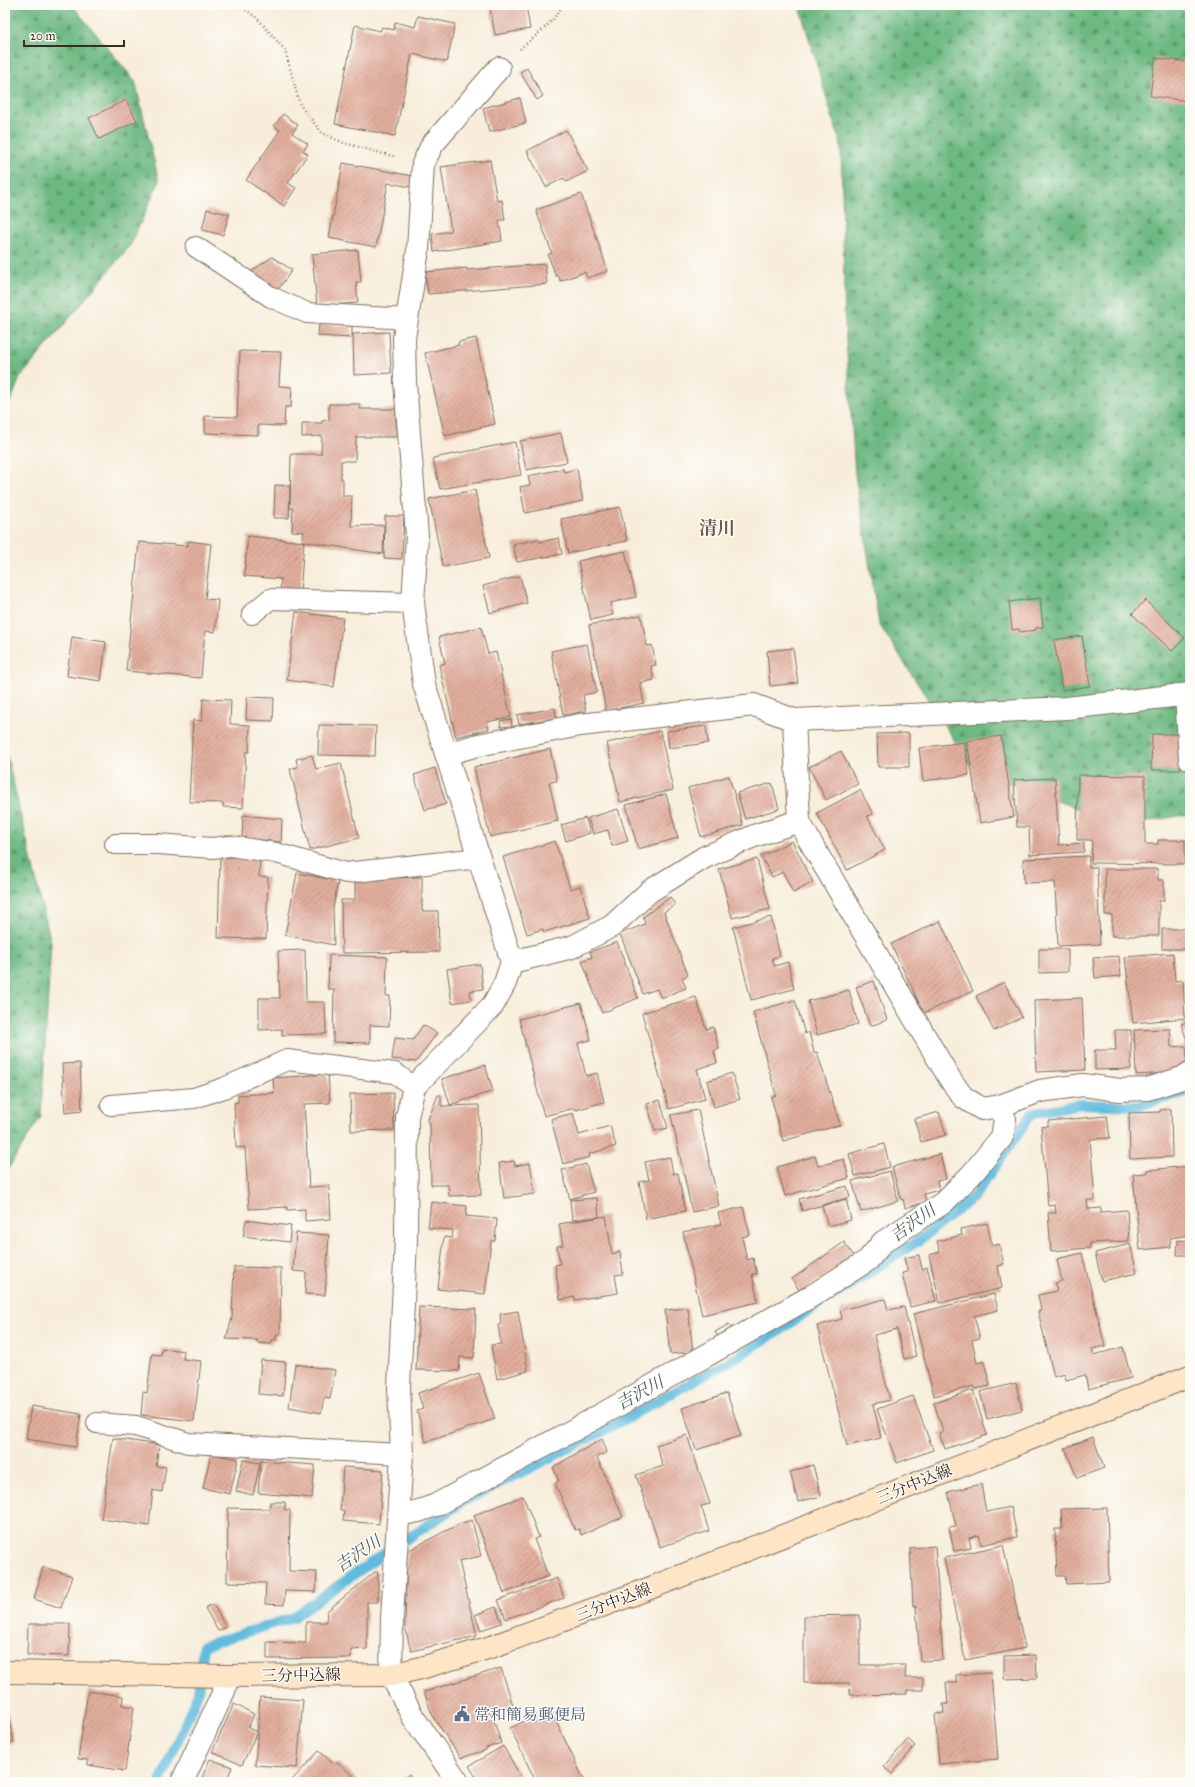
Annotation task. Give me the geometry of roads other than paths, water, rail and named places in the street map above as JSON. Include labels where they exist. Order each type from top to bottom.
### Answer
[{"type":"main road","name":"三分中込線","points":[[5,1672],[224,1676],[391,1675],[421,1668],[461,1657],[586,1612],[1190,1376]]},
{"type":"street","points":[[458,1782],[413,1717],[391,1675],[395,1557],[402,1454],[399,1388],[406,1240],[407,1117],[414,1087],[493,1005],[505,983],[512,962],[424,684],[412,603],[418,536],[405,382],[404,338],[418,250],[423,164],[432,144],[499,68]]},
{"type":"street","points":[[446,754],[478,745],[580,725],[754,705],[794,720],[1067,708],[1188,695],[1190,759]]},
{"type":"street","points":[[794,720],[799,820],[812,845],[950,1079],[963,1097],[982,1109],[1000,1106],[1040,1091],[1083,1085],[1120,1090],[1148,1089],[1182,1078],[1190,1073]]},
{"type":"street","points":[[512,962],[572,947],[612,926],[650,891],[705,857],[754,836],[799,820]]},
{"type":"street","points":[[397,1524],[419,1511],[436,1505],[590,1421],[769,1321],[868,1260],[883,1242],[943,1202],[972,1174],[1002,1137],[1005,1119],[1000,1106]]},
{"type":"street","points":[[182,1782],[224,1691],[224,1676]]},
{"type":"lane","points":[[196,247],[271,297],[308,313],[407,320]]},
{"type":"lane","points":[[252,614],[270,599],[412,603]]},
{"type":"lane","points":[[115,844],[158,844],[212,848],[230,846],[276,853],[346,873],[479,858]]},
{"type":"lane","points":[[111,1105],[194,1098],[224,1088],[287,1060],[395,1073],[414,1087]]},
{"type":"lane","points":[[97,1423],[136,1426],[188,1443],[402,1454]]},
{"type":"waterway","name":"吉沢川","points":[[160,1782],[198,1693],[203,1646],[292,1618],[379,1557],[463,1502],[609,1428],[739,1356],[918,1241],[974,1197],[1032,1113],[1080,1104],[1138,1106],[1190,1091]]},
{"type":"place","name":"常和簡易郵便局","points":[[462,1714]]},
{"type":"district","name":"清川","points":[[717,528]]}]
